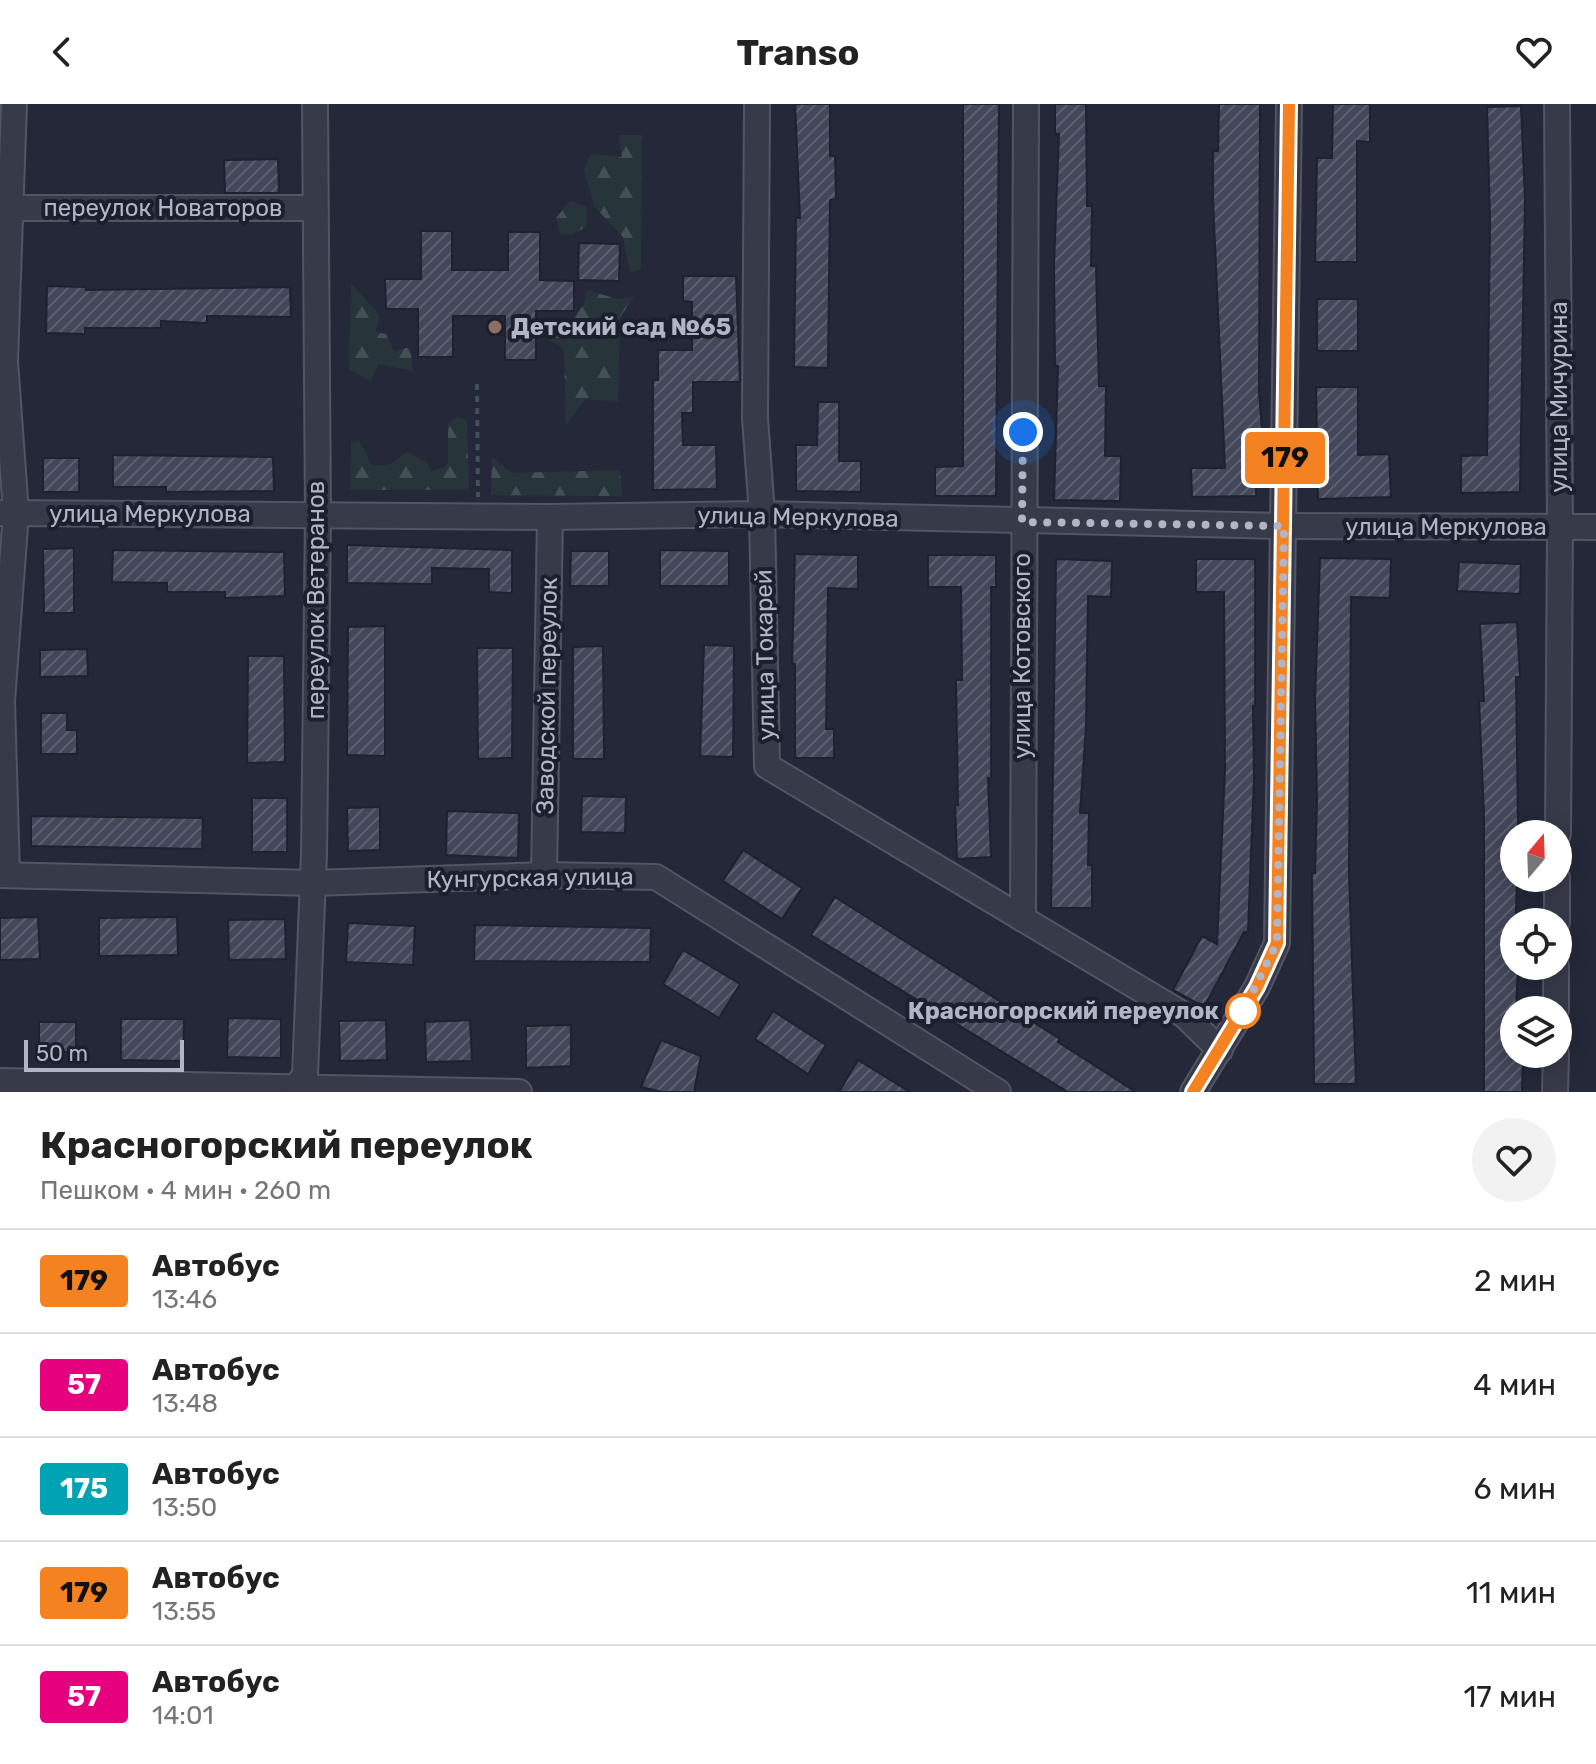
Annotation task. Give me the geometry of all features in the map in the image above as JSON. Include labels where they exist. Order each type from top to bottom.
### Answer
[{"type":"street","points":[[4,875],[2,701],[8,513],[5,361],[14,104]]},
{"type":"street","name":"переулок Ветеранов","points":[[293,1090],[305,1075],[313,883],[318,516],[315,104]]},
{"type":"street","name":"улица Токарей","points":[[757,104],[755,418],[762,514],[767,766],[1184,1015],[1220,1050]]},
{"type":"street","name":"улица Котовского","points":[[1023,919],[1022,522],[1026,104]]},
{"type":"street","points":[[1194,1092],[1257,987],[1277,943],[1289,104]]},
{"type":"street","name":"улица Мичурина","points":[[1557,104],[1558,820]]},
{"type":"street","name":"переулок Новаторов","points":[[11,208],[315,208]]},
{"type":"street","name":"улица Меркулова","points":[[8,513],[478,517],[762,514],[1022,522],[1596,527]]},
{"type":"street","name":"Заводской переулок","points":[[544,875],[550,517]]},
{"type":"street","name":"Кунгурская улица","points":[[4,875],[313,883],[544,875],[656,877],[998,1092]]},
{"type":"street","points":[[1555,1092],[1556,1068]]},
{"type":"street","points":[[0,1081],[293,1090],[519,1092]]},
{"type":"path","points":[[477,384],[478,517]]},
{"type":"green space","points":[[619,135],[642,135],[641,269],[630,273],[623,237],[594,206],[584,170],[591,154],[622,157]]},
{"type":"green space","points":[[570,201],[587,207],[586,227],[571,235],[560,234],[556,218]]},
{"type":"green space","points":[[351,283],[380,316],[375,332],[386,334],[394,351],[410,347],[413,371],[378,364],[371,381],[349,370]]},
{"type":"green space","points":[[587,290],[617,299],[634,297],[620,317],[618,402],[585,399],[566,426],[564,349],[546,338],[546,320],[572,321],[584,304]]},
{"type":"green space","points":[[458,417],[467,420],[469,490],[350,490],[351,442],[359,440],[372,465],[389,465],[407,452],[427,462],[431,472],[448,465],[448,423]]},
{"type":"green space","points":[[492,457],[512,473],[620,470],[622,496],[491,495]]},
{"type":"building","points":[[795,104],[830,104],[830,156],[835,156],[836,199],[830,200],[828,368],[794,367],[796,218],[800,218]]},
{"type":"building","points":[[963,104],[999,104],[996,496],[935,496],[935,467],[963,466]]},
{"type":"building","points":[[1055,104],[1086,104],[1087,206],[1092,206],[1091,266],[1096,266],[1099,386],[1106,386],[1105,456],[1121,456],[1120,501],[1054,500],[1058,366],[1055,366],[1054,265],[1059,134],[1055,134]]},
{"type":"building","points":[[1219,104],[1260,104],[1259,392],[1263,443],[1256,444],[1256,496],[1192,497],[1191,468],[1225,468],[1213,201],[1213,151],[1218,151]]},
{"type":"building","points":[[1333,104],[1370,104],[1370,142],[1357,141],[1357,262],[1315,262],[1317,158],[1332,158]]},
{"type":"building","points":[[1521,106],[1525,199],[1520,492],[1461,493],[1461,456],[1487,455],[1490,221],[1487,107]]},
{"type":"building","points":[[278,159],[279,193],[225,193],[224,160]]},
{"type":"building","points":[[421,231],[452,231],[452,270],[508,270],[508,232],[540,232],[540,280],[574,281],[574,311],[536,311],[536,360],[505,360],[505,316],[453,316],[453,357],[418,357],[418,309],[386,309],[385,279],[421,279]]},
{"type":"building","points":[[579,243],[620,244],[619,281],[578,280]]},
{"type":"building","points":[[683,276],[736,276],[740,382],[693,382],[693,413],[682,413],[683,445],[716,445],[717,489],[653,490],[653,380],[658,380],[658,350],[692,350],[692,302],[683,301]]},
{"type":"building","points":[[47,286],[86,287],[86,290],[290,287],[291,317],[207,316],[207,323],[161,321],[161,328],[85,328],[85,334],[46,333]]},
{"type":"building","points":[[1317,299],[1358,299],[1358,351],[1317,351]]},
{"type":"building","points":[[1316,387],[1358,387],[1358,455],[1389,454],[1391,497],[1318,499]]},
{"type":"building","points":[[818,402],[839,402],[839,461],[861,461],[861,492],[796,491],[796,445],[817,445]]},
{"type":"building","points":[[113,455],[273,457],[274,491],[166,492],[166,487],[113,487]]},
{"type":"building","points":[[43,458],[79,458],[79,492],[43,492]]},
{"type":"building","points":[[347,545],[512,550],[512,593],[489,592],[489,569],[432,568],[432,584],[347,583]]},
{"type":"building","points":[[74,548],[74,613],[44,613],[43,549]]},
{"type":"building","points":[[113,550],[284,552],[285,596],[225,598],[225,592],[167,592],[167,583],[112,582]]},
{"type":"building","points":[[660,550],[729,551],[729,586],[660,586]]},
{"type":"building","points":[[571,551],[609,551],[609,586],[570,586]]},
{"type":"building","points":[[795,554],[858,555],[858,589],[828,588],[826,729],[834,729],[834,758],[795,758],[795,664],[792,664]]},
{"type":"building","points":[[928,555],[996,555],[996,587],[991,587],[991,779],[988,778],[991,857],[957,859],[956,680],[962,680],[961,587],[928,587]]},
{"type":"building","points":[[1320,558],[1391,559],[1390,598],[1351,597],[1349,872],[1356,1084],[1314,1084],[1312,873],[1315,873],[1317,800],[1315,699]]},
{"type":"building","points":[[1056,559],[1112,561],[1111,597],[1088,596],[1086,727],[1080,813],[1089,813],[1088,865],[1092,865],[1092,908],[1051,908]]},
{"type":"building","points":[[1196,559],[1255,559],[1254,778],[1248,932],[1244,932],[1204,1007],[1173,990],[1202,936],[1217,944],[1225,770],[1224,592],[1196,592]]},
{"type":"building","points":[[1459,562],[1521,564],[1520,594],[1457,591]]},
{"type":"building","points":[[1517,622],[1520,677],[1516,677],[1518,820],[1500,820],[1500,892],[1517,892],[1516,908],[1500,908],[1500,980],[1517,980],[1517,996],[1500,996],[1500,1068],[1523,1068],[1522,1092],[1484,1092],[1484,815],[1479,701],[1484,701],[1480,624]]},
{"type":"building","points":[[385,626],[385,756],[347,755],[348,627]]},
{"type":"building","points":[[704,645],[734,646],[733,757],[700,756]]},
{"type":"building","points":[[603,646],[604,759],[573,759],[573,647]]},
{"type":"building","points":[[477,648],[513,648],[512,758],[478,759]]},
{"type":"building","points":[[87,649],[88,676],[40,677],[40,650]]},
{"type":"building","points":[[248,656],[284,656],[285,762],[247,763]]},
{"type":"building","points":[[41,713],[67,713],[67,730],[77,730],[77,754],[41,754]]},
{"type":"building","points":[[582,796],[626,797],[625,833],[581,832]]},
{"type":"building","points":[[252,798],[287,798],[287,852],[252,852]]},
{"type":"building","points":[[380,807],[380,850],[348,851],[347,808]]},
{"type":"building","points":[[447,811],[519,813],[518,858],[446,855]]},
{"type":"building","points":[[31,816],[203,818],[202,849],[31,846]]},
{"type":"building","points":[[743,850],[802,888],[782,919],[723,881]]},
{"type":"building","points":[[835,897],[1060,1039],[1058,1042],[1136,1092],[1068,1092],[811,935]]},
{"type":"building","points":[[38,917],[40,959],[0,960],[0,918]]},
{"type":"building","points":[[177,917],[178,955],[99,956],[99,918]]},
{"type":"building","points":[[285,919],[286,959],[229,960],[228,920]]},
{"type":"building","points":[[348,923],[415,926],[413,965],[346,962]]},
{"type":"building","points":[[475,925],[651,928],[650,962],[474,961]]},
{"type":"building","points":[[683,950],[740,984],[719,1018],[663,984]]},
{"type":"building","points":[[773,1011],[826,1045],[808,1074],[755,1039]]},
{"type":"building","points":[[228,1018],[281,1019],[281,1058],[227,1057]]},
{"type":"building","points":[[121,1019],[184,1019],[183,1061],[121,1060]]},
{"type":"building","points":[[386,1020],[387,1060],[340,1061],[339,1021]]},
{"type":"building","points":[[470,1020],[472,1061],[426,1062],[425,1022]]},
{"type":"building","points":[[39,1022],[76,1022],[76,1052],[39,1052]]},
{"type":"building","points":[[571,1025],[571,1066],[526,1068],[526,1026]]},
{"type":"building","points":[[661,1040],[701,1056],[694,1092],[662,1092],[641,1087]]},
{"type":"building","points":[[858,1060],[910,1092],[839,1092]]},
{"type":"bus line","name":"179","points":[[1193,1092],[1257,987],[1277,943],[1289,104]]},
{"type":"place","name":"Детский сад №65","points":[[495,327]]},
{"type":"place","name":"Красногорский переулок","points":[[1243,1011]]},
{"type":"route","points":[[1023,432],[1022,522],[1284,526],[1277,943],[1243,1011]]}]
